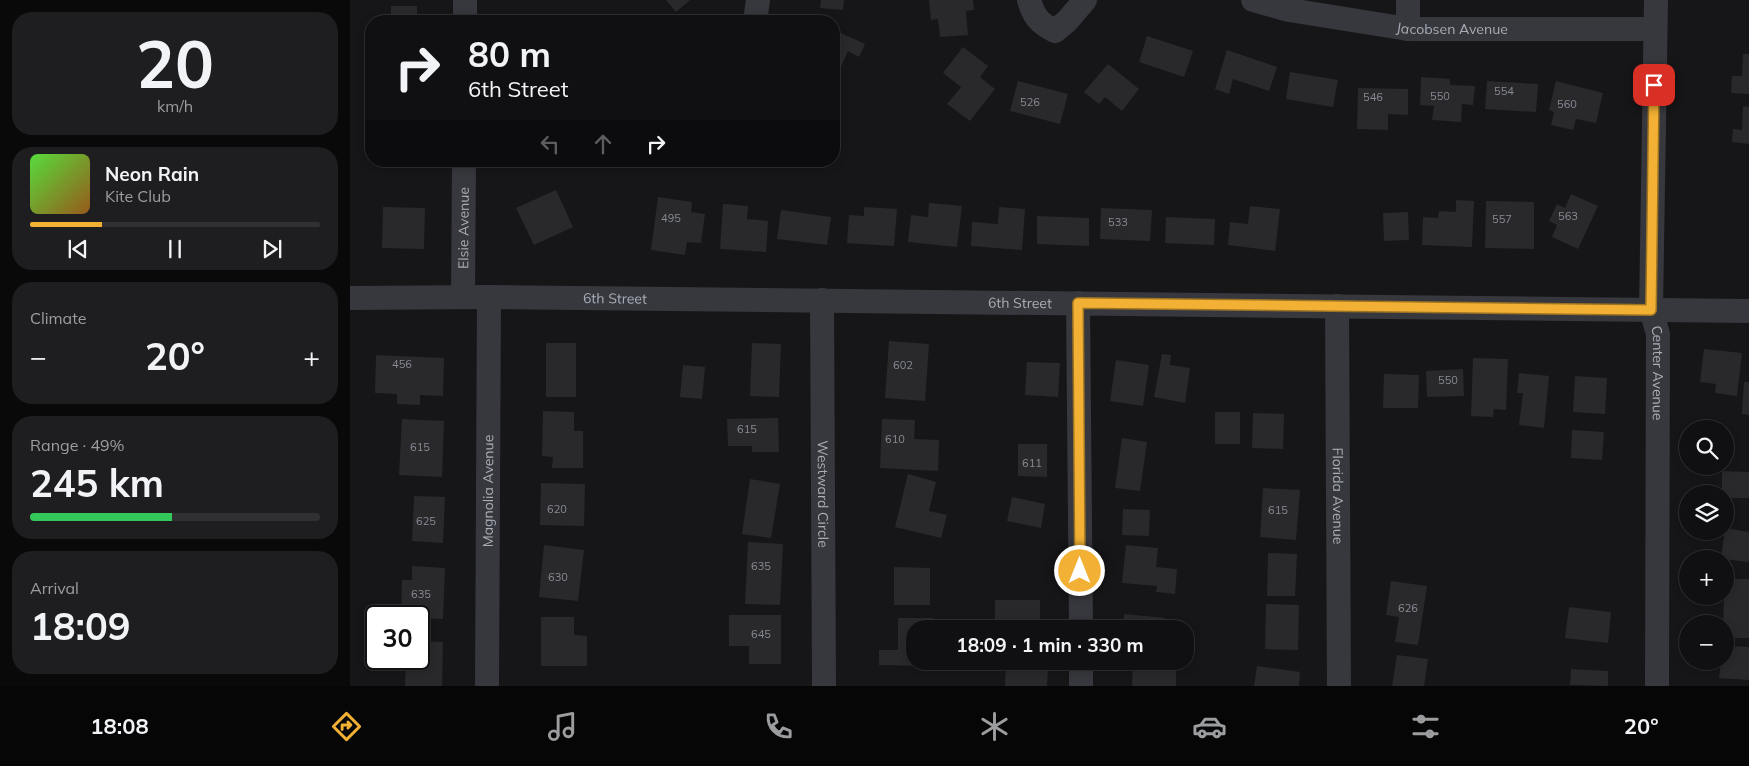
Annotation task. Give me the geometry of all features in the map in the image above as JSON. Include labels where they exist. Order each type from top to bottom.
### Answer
[{"type":"street","points":[[465,0],[465,15]]},
{"type":"street","points":[[756,15],[758,0]]},
{"type":"street","points":[[1029,0],[1033,12],[1042,25],[1055,31],[1086,0]]},
{"type":"street","name":"Jacobsen Avenue","points":[[1253,0],[1289,10],[1408,29],[1655,29]]},
{"type":"street","points":[[1408,0],[1408,29]]},
{"type":"street","name":"Center Avenue","points":[[1656,0],[1651,310],[1658,334],[1657,686]]},
{"type":"street","name":"Elsie Avenue","points":[[463,296],[464,167]]},
{"type":"street","name":"6th Street","points":[[350,298],[463,296],[1749,311]]},
{"type":"street","name":"Magnolia Avenue","points":[[487,686],[489,297]]},
{"type":"street","name":"Westward Circle","points":[[822,300],[824,686]]},
{"type":"street","points":[[1078,303],[1081,620]]},
{"type":"street","name":"Florida Avenue","points":[[1337,306],[1338,686]]},
{"type":"street","points":[[1081,670],[1081,686]]},
{"type":"building","points":[[666,0],[690,0],[676,12]]},
{"type":"building","points":[[821,0],[844,0],[843,10],[820,8]]},
{"type":"building","points":[[929,0],[973,0],[974,10],[966,11],[968,35],[940,37],[938,19],[931,20]]},
{"type":"building","points":[[391,6],[417,6],[417,15],[391,15]]},
{"type":"building","points":[[840,33],[865,44],[859,57],[848,51],[841,67]]},
{"type":"building","points":[[1147,36],[1193,51],[1184,77],[1139,62]]},
{"type":"building","points":[[963,47],[988,66],[980,77],[995,89],[970,121],[947,104],[961,87],[943,73]]},
{"type":"building","points":[[1227,50],[1277,67],[1269,91],[1233,79],[1229,94],[1215,89]]},
{"type":"building","points":[[1743,54],[1749,54],[1749,94],[1731,93],[1732,76],[1742,76]]},
{"type":"building","points":[[1108,64],[1139,89],[1122,111],[1105,97],[1099,104],[1084,92]]},
{"type":"building","points":[[1290,72],[1338,80],[1333,107],[1286,99]]},
{"type":"building","points":[[1421,77],[1450,79],[1450,85],[1475,86],[1473,105],[1462,104],[1461,122],[1432,120],[1434,106],[1420,105]]},
{"type":"building","points":[[1018,81],[1068,94],[1060,124],[1010,111]]},
{"type":"building","points":[[1487,81],[1538,84],[1536,112],[1485,109]]},
{"type":"building","points":[[1556,81],[1603,93],[1596,123],[1576,119],[1573,130],[1551,125],[1554,112],[1549,110]]},
{"type":"building","points":[[1358,88],[1408,89],[1408,115],[1388,114],[1388,130],[1357,129]]},
{"type":"building","points":[[1743,106],[1749,107],[1749,144],[1732,142],[1733,129],[1742,130]]},
{"type":"building","points":[[556,190],[573,227],[534,245],[516,208]]},
{"type":"building","points":[[1571,194],[1598,206],[1578,249],[1552,237],[1557,225],[1549,221],[1557,204],[1565,208]]},
{"type":"building","points":[[658,197],[692,202],[691,212],[705,214],[701,243],[687,242],[685,255],[651,250]]},
{"type":"building","points":[[1456,200],[1474,201],[1472,247],[1422,245],[1423,217],[1438,218],[1439,211],[1456,212]]},
{"type":"building","points":[[1486,201],[1534,202],[1534,249],[1485,248]]},
{"type":"building","points":[[929,203],[962,206],[957,247],[908,242],[911,215],[928,217]]},
{"type":"building","points":[[723,204],[748,206],[747,219],[768,221],[766,252],[720,249]]},
{"type":"building","points":[[1250,206],[1280,209],[1275,251],[1228,245],[1230,222],[1248,224]]},
{"type":"building","points":[[383,207],[425,208],[424,249],[382,248]]},
{"type":"building","points":[[864,207],[897,209],[894,246],[847,243],[849,215],[864,216]]},
{"type":"building","points":[[999,207],[1025,209],[1022,250],[971,246],[972,222],[998,224]]},
{"type":"building","points":[[1101,208],[1152,210],[1150,241],[1100,239]]},
{"type":"building","points":[[781,210],[831,217],[827,245],[777,239]]},
{"type":"building","points":[[1408,212],[1409,240],[1384,241],[1383,213]]},
{"type":"building","points":[[1037,216],[1089,218],[1089,246],[1037,244]]},
{"type":"building","points":[[1166,217],[1215,219],[1214,245],[1165,243]]},
{"type":"building","points":[[889,341],[929,344],[925,401],[885,398]]},
{"type":"building","points":[[546,343],[576,343],[576,397],[546,397]]},
{"type":"building","points":[[752,343],[781,344],[779,397],[750,396]]},
{"type":"building","points":[[1704,349],[1742,353],[1737,396],[1715,393],[1716,384],[1700,382]]},
{"type":"building","points":[[1162,354],[1171,355],[1170,365],[1190,368],[1185,403],[1154,397]]},
{"type":"building","points":[[376,355],[444,358],[443,396],[420,395],[420,405],[397,404],[397,394],[375,393]]},
{"type":"building","points":[[1473,358],[1508,359],[1506,410],[1494,409],[1493,417],[1471,416]]},
{"type":"building","points":[[1116,360],[1149,365],[1143,406],[1110,401]]},
{"type":"building","points":[[1027,362],[1060,363],[1058,397],[1025,395]]},
{"type":"building","points":[[683,365],[705,367],[702,399],[680,397]]},
{"type":"building","points":[[1463,369],[1464,396],[1427,397],[1426,371]]},
{"type":"building","points":[[1519,373],[1549,376],[1544,428],[1519,425],[1523,393],[1517,393]]},
{"type":"building","points":[[1384,374],[1419,375],[1418,408],[1383,408]]},
{"type":"building","points":[[1575,376],[1607,378],[1605,414],[1573,412]]},
{"type":"building","points":[[1744,382],[1749,382],[1749,415],[1742,414]]},
{"type":"building","points":[[543,411],[574,412],[574,431],[583,431],[583,468],[552,468],[553,457],[542,456]]},
{"type":"building","points":[[1215,412],[1240,412],[1240,444],[1215,444]]},
{"type":"building","points":[[1253,413],[1284,414],[1283,449],[1252,448]]},
{"type":"building","points":[[778,418],[779,452],[752,452],[752,446],[728,446],[727,419]]},
{"type":"building","points":[[402,419],[444,421],[442,477],[399,475]]},
{"type":"building","points":[[882,419],[915,420],[914,439],[939,440],[938,471],[880,468]]},
{"type":"building","points":[[1572,430],[1604,432],[1602,460],[1571,458]]},
{"type":"building","points":[[1122,438],[1147,442],[1140,491],[1115,488]]},
{"type":"building","points":[[1018,444],[1047,444],[1047,477],[1018,476]]},
{"type":"building","points":[[1734,471],[1749,472],[1749,498],[1734,498],[1734,485],[1722,485],[1722,475],[1734,475]]},
{"type":"building","points":[[908,474],[936,482],[929,511],[947,515],[941,538],[895,527]]},
{"type":"building","points":[[750,479],[780,484],[771,538],[742,534]]},
{"type":"building","points":[[541,483],[585,484],[584,526],[540,525]]},
{"type":"building","points":[[1263,488],[1300,490],[1296,540],[1260,537]]},
{"type":"building","points":[[414,496],[445,497],[443,543],[412,541]]},
{"type":"building","points":[[1012,497],[1045,504],[1041,528],[1007,521]]},
{"type":"building","points":[[1123,509],[1150,510],[1149,536],[1122,535]]},
{"type":"building","points":[[1734,530],[1749,532],[1749,562],[1734,560],[1734,550],[1722,550],[1723,540],[1734,540]]},
{"type":"building","points":[[748,542],[783,544],[780,605],[745,604]]},
{"type":"building","points":[[544,545],[584,550],[578,601],[539,597]]},
{"type":"building","points":[[1126,545],[1158,548],[1156,567],[1177,569],[1175,594],[1156,592],[1157,586],[1122,583]]},
{"type":"building","points":[[1268,553],[1297,554],[1295,596],[1267,596]]},
{"type":"building","points":[[412,566],[445,568],[443,619],[430,618],[430,605],[401,605],[402,580],[412,580]]},
{"type":"building","points":[[894,567],[930,568],[930,605],[894,605]]},
{"type":"building","points":[[1734,579],[1749,579],[1749,638],[1734,638],[1734,615],[1723,615],[1724,605],[1734,605]]},
{"type":"building","points":[[1391,581],[1427,586],[1418,645],[1395,642],[1399,617],[1386,615]]},
{"type":"building","points":[[995,600],[1040,600],[1040,620],[995,620]]},
{"type":"building","points":[[1266,604],[1299,605],[1298,650],[1265,649]]},
{"type":"building","points":[[1569,607],[1611,612],[1608,643],[1565,638]]},
{"type":"building","points":[[1124,614],[1165,618],[1165,620],[1124,620]]},
{"type":"building","points":[[729,615],[781,615],[781,664],[749,664],[749,646],[729,646]]},
{"type":"building","points":[[541,617],[574,617],[574,635],[587,636],[587,666],[541,666]]},
{"type":"building","points":[[898,618],[933,618],[933,620],[906,620],[906,666],[879,665],[879,650],[898,650]]},
{"type":"building","points":[[430,641],[443,642],[442,686],[405,686],[406,670],[430,670]]},
{"type":"building","points":[[1734,646],[1749,647],[1749,680],[1719,678],[1720,670],[1734,670]]},
{"type":"building","points":[[1397,655],[1428,659],[1424,686],[1392,686]]},
{"type":"building","points":[[1257,666],[1300,672],[1299,686],[1254,686]]},
{"type":"building","points":[[1571,669],[1608,671],[1608,686],[1570,685]]},
{"type":"building","points":[[1006,670],[1048,670],[1047,686],[1005,686]]},
{"type":"building","points":[[1133,670],[1176,670],[1176,686],[1132,686]]},
{"type":"route","points":[[1080,571],[1078,303],[1651,310],[1654,85]]}]
